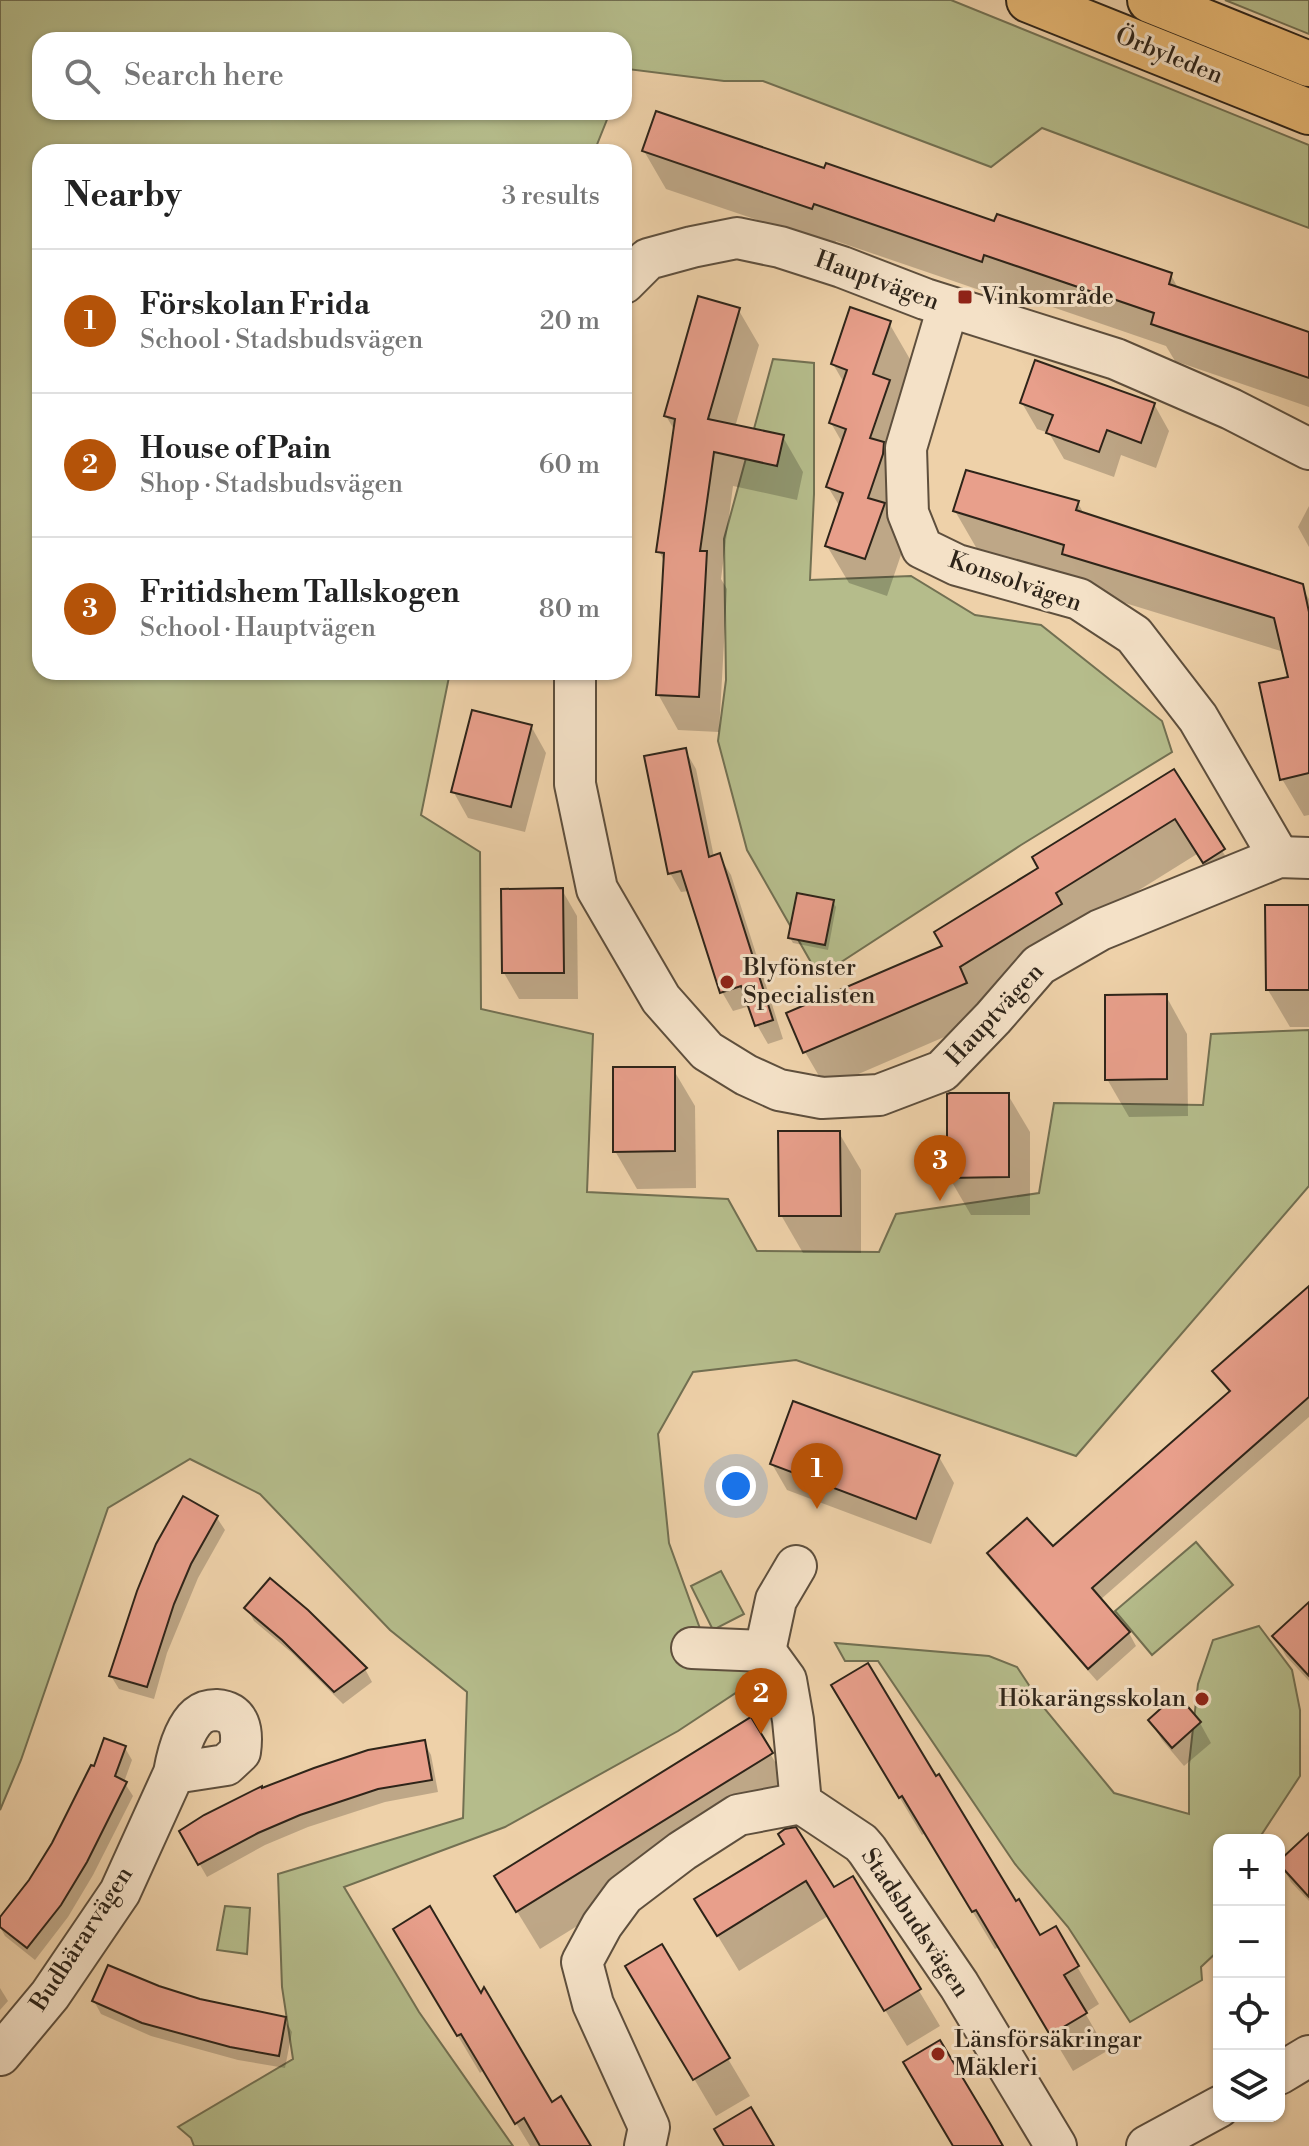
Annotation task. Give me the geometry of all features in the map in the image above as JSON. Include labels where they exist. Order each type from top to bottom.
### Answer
[{"type":"main road","name":"Örbyleden","points":[[1029,0],[1309,112]]},
{"type":"main road","name":"Örbyleden","points":[[1150,0],[1309,64]]},
{"type":"street","name":"Hauptvägen","points":[[632,275],[648,259],[737,238],[780,247],[948,307],[1116,359],[1231,409],[1309,449]]},
{"type":"street","name":"Konsolvägen","points":[[948,307],[906,448],[908,513],[922,548],[957,565],[1079,599],[1134,635],[1198,718],[1294,857]]},
{"type":"street","name":"Hauptvägen","points":[[575,680],[575,784],[597,889],[661,999],[707,1051],[746,1075],[779,1090],[822,1098],[879,1095],[942,1071],[1039,965],[1100,930],[1294,857]]},
{"type":"street","points":[[645,2146],[649,2127],[593,2004],[582,1962],[602,1925],[624,1895],[682,1851],[738,1815],[801,1803],[786,1680],[765,1651],[776,1600],[796,1566]]},
{"type":"street","points":[[692,1648],[765,1651]]},
{"type":"street","name":"Budbärarvägen","points":[[0,2055],[50,1995],[120,1892],[174,1773]]},
{"type":"street","name":"Stadsbudsvägen","points":[[801,1803],[867,1850],[959,1985],[1056,2146]]},
{"type":"street","points":[[1285,2070],[1309,2056]]},
{"type":"street","points":[[1159,2143],[1213,2111]]},
{"type":"green space","points":[[0,0],[951,0],[1309,145],[1309,228],[1042,128],[991,167],[763,81],[724,81],[632,70],[632,32],[32,32],[32,120],[607,120],[597,144],[32,144],[32,680],[448,680],[421,815],[480,852],[481,1009],[593,1034],[587,1192],[728,1199],[757,1251],[879,1252],[896,1214],[1039,1193],[1054,1103],[1203,1105],[1211,1034],[1309,1030],[1309,1186],[1076,1456],[796,1360],[693,1372],[658,1434],[669,1543],[702,1634],[766,1673],[678,1731],[505,1827],[344,1887],[419,2012],[513,2146],[194,2146],[191,2138],[178,2127],[293,2059],[282,1987],[278,1874],[463,1818],[467,1692],[390,1630],[260,1494],[190,1459],[108,1508],[21,1760],[0,1810]]},
{"type":"green space","points":[[1225,0],[1309,0],[1309,34]]},
{"type":"green space","points":[[773,359],[814,363],[814,494],[810,580],[911,576],[975,615],[1041,625],[1162,721],[1172,752],[1021,845],[835,966],[812,964],[747,850],[718,741],[726,680],[724,539]]},
{"type":"green space","points":[[1196,1542],[1233,1585],[1152,1655],[1115,1611]]},
{"type":"green space","points":[[721,1571],[744,1614],[713,1630],[691,1586]]},
{"type":"green space","points":[[1259,1626],[1292,1670],[1300,1710],[1300,1776],[1262,1834],[1213,1834],[1213,1956],[1201,1967],[1202,1980],[1130,2022],[1068,1927],[1015,1864],[878,1661],[845,1661],[835,1643],[989,1656],[1017,1667],[1044,1708],[1114,1793],[1189,1814],[1189,1764],[1198,1684],[1213,1640]]},
{"type":"green space","points":[[225,1906],[250,1908],[247,1954],[217,1950]]},
{"type":"building","points":[[656,111],[824,168],[826,163],[994,221],[997,214],[1172,273],[1169,284],[1309,332],[1309,378],[1151,324],[1154,313],[984,255],[982,262],[814,204],[812,209],[642,151]]},
{"type":"building","points":[[698,296],[740,308],[708,419],[784,435],[777,466],[714,452],[700,551],[707,551],[699,697],[656,695],[664,553],[656,552],[675,419],[664,416]]},
{"type":"building","points":[[850,307],[891,321],[873,374],[890,380],[870,438],[884,442],[868,498],[885,503],[865,559],[825,546],[843,493],[826,487],[846,429],[829,423],[847,370],[831,364]]},
{"type":"building","points":[[1035,360],[1155,403],[1141,443],[1107,430],[1099,452],[1046,433],[1053,415],[1020,403]]},
{"type":"building","points":[[966,470],[1079,501],[1076,510],[1303,584],[1309,612],[1309,773],[1280,780],[1259,683],[1288,677],[1274,618],[1062,554],[1064,545],[953,511]]},
{"type":"building","points":[[472,710],[532,725],[511,807],[451,792]]},
{"type":"building","points":[[686,748],[709,857],[720,853],[773,1020],[755,1026],[741,986],[720,993],[681,871],[668,874],[644,756]]},
{"type":"building","points":[[1174,769],[1225,849],[1203,863],[1175,819],[1056,893],[1062,904],[960,967],[967,983],[803,1053],[786,1013],[942,946],[934,932],[1038,868],[1032,857]]},
{"type":"building","points":[[563,888],[564,973],[502,973],[501,889]]},
{"type":"building","points":[[797,893],[834,900],[825,945],[788,938]]},
{"type":"building","points":[[1265,905],[1309,905],[1309,990],[1266,990]]},
{"type":"building","points":[[1167,994],[1167,1079],[1105,1080],[1105,995]]},
{"type":"building","points":[[613,1067],[675,1067],[675,1151],[613,1152]]},
{"type":"building","points":[[1009,1093],[1009,1177],[947,1178],[947,1094]]},
{"type":"building","points":[[778,1131],[840,1131],[841,1216],[779,1216]]},
{"type":"building","points":[[1309,1286],[1309,1397],[1092,1588],[1130,1632],[1088,1669],[987,1553],[1027,1518],[1053,1546],[1230,1391],[1212,1371]]},
{"type":"building","points":[[793,1401],[940,1455],[916,1519],[770,1464]]},
{"type":"building","points":[[183,1496],[218,1516],[191,1564],[174,1604],[147,1687],[109,1676],[156,1544]]},
{"type":"building","points":[[270,1578],[367,1668],[334,1692],[282,1640],[244,1608]]},
{"type":"building","points":[[1309,1602],[1309,1676],[1272,1636]]},
{"type":"building","points":[[868,1663],[1016,1901],[1019,1899],[1040,1935],[1056,1926],[1079,1966],[1064,1975],[1087,2013],[1050,2035],[976,1910],[972,1912],[831,1685]]},
{"type":"building","points":[[1177,1694],[1201,1722],[1172,1748],[1148,1720]]},
{"type":"building","points":[[751,1717],[773,1753],[516,1912],[494,1876]]},
{"type":"building","points":[[104,1738],[126,1746],[115,1776],[127,1782],[87,1862],[61,1905],[27,1948],[0,1927],[0,1917],[29,1880],[52,1843],[91,1765],[94,1766]]},
{"type":"building","points":[[425,1740],[432,1780],[378,1789],[300,1815],[198,1865],[179,1831],[262,1786],[368,1750]]},
{"type":"building","points":[[796,1827],[834,1887],[853,1876],[921,1989],[884,2011],[806,1881],[717,1936],[694,1899],[784,1844],[778,1834]]},
{"type":"building","points":[[1309,1833],[1309,1897],[1285,1871],[1285,1855]]},
{"type":"building","points":[[430,1906],[481,1993],[484,1987],[552,2102],[561,2096],[591,2146],[540,2146],[524,2118],[515,2124],[461,2034],[457,2036],[393,1929]]},
{"type":"building","points":[[662,1944],[730,2058],[693,2080],[625,1966]]},
{"type":"building","points":[[108,1965],[200,1999],[286,2017],[279,2056],[230,2047],[142,2023],[92,2001]]},
{"type":"building","points":[[940,2040],[1003,2146],[953,2146],[903,2062]]},
{"type":"building","points":[[751,2107],[774,2146],[724,2146],[714,2129]]},
{"type":"place","name":"Vinkområde","points":[[965,297]]},
{"type":"place","name":"Blyfönster Specialisten","points":[[727,982]]},
{"type":"place","name":"Fritidshem Tallskogen","points":[[940,1201]]},
{"type":"place","name":"Förskolan Frida","points":[[817,1509]]},
{"type":"place","name":"Hökarängsskolan","points":[[1202,1699]]},
{"type":"place","name":"House of Pain","points":[[761,1734]]},
{"type":"place","name":"Länsförsäkringar Mäkleri","points":[[938,2054]]}]
